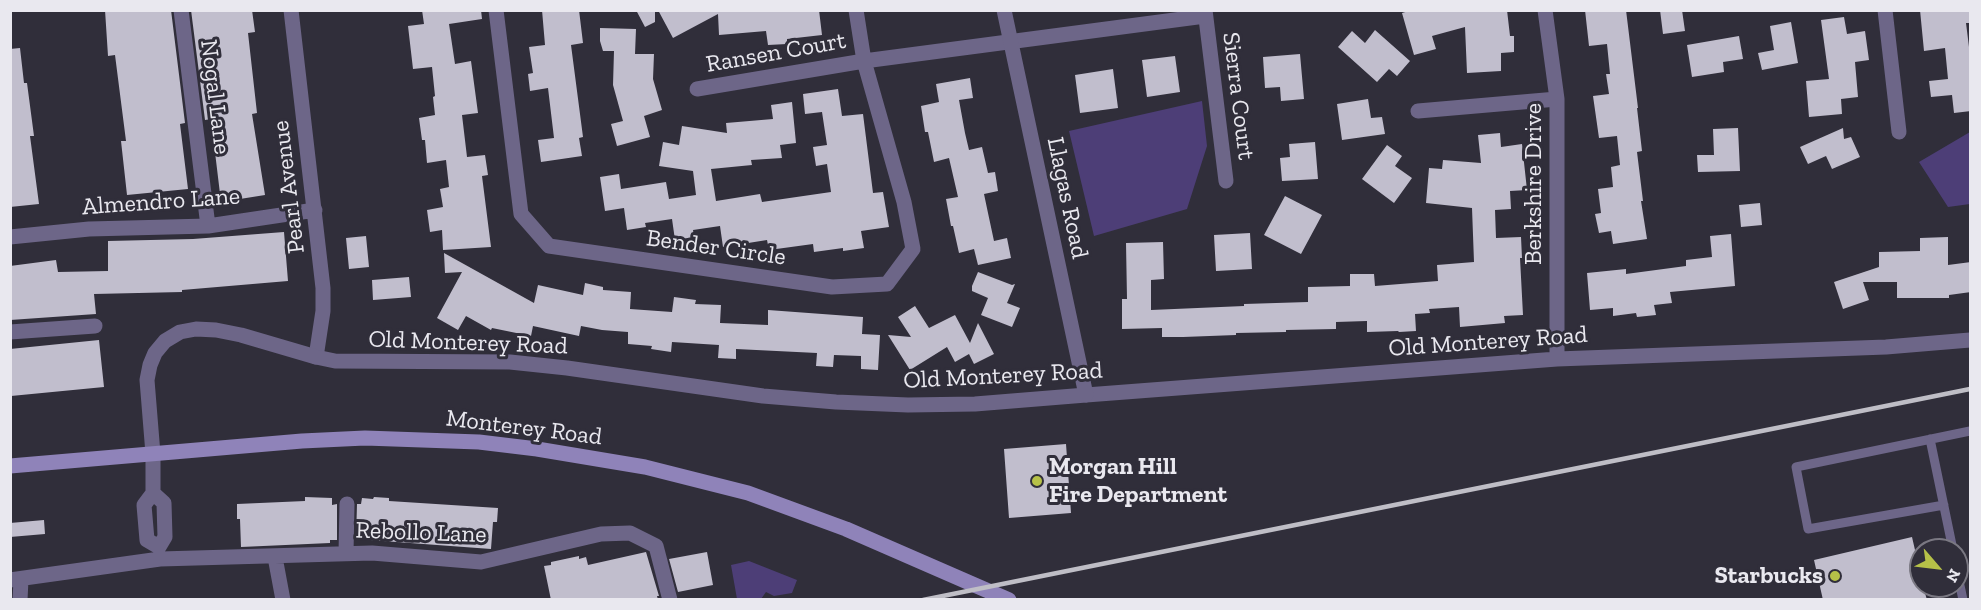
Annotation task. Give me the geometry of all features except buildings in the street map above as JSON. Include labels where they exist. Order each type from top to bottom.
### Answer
[{"type":"main road","name":"Monterey Road","points":[[10,466],[302,441],[365,438],[478,442],[591,457],[697,479],[769,501],[846,529],[1009,600]]},
{"type":"street","name":"Nogal Lane","points":[[181,10],[208,226]]},
{"type":"street","name":"Pearl Avenue","points":[[291,10],[323,288],[323,311],[316,357]]},
{"type":"street","name":"Bender Circle","points":[[496,10],[521,214],[549,246],[832,287],[887,284],[913,249],[904,202],[864,61],[856,10]]},
{"type":"street","name":"Llagas Road","points":[[1004,10],[1086,394]]},
{"type":"street","name":"Berkshire Drive","points":[[1545,10],[1557,99],[1557,359]]},
{"type":"street","points":[[1884,10],[1899,132]]},
{"type":"street","name":"Sierra Court","points":[[1010,40],[1205,13],[1226,181]]},
{"type":"street","points":[[864,61],[1010,40]]},
{"type":"street","name":"Ransen Court","points":[[697,89],[864,61]]},
{"type":"street","points":[[1418,111],[1557,99]]},
{"type":"street","name":"Almendro Lane","points":[[10,237],[89,229],[208,226],[315,210]]},
{"type":"street","points":[[10,332],[95,326]]},
{"type":"street","name":"Old Monterey Road","points":[[153,454],[147,381],[150,365],[155,353],[165,341],[180,332],[196,329],[241,335],[316,357],[355,362],[510,362],[763,396],[908,405],[975,404],[1557,359],[1886,347],[1971,340]]},
{"type":"street","points":[[153,454],[153,493],[144,505],[147,540],[159,553]]},
{"type":"street","points":[[346,554],[347,504]]},
{"type":"street","name":"Rebollo Lane","points":[[16,580],[159,553],[275,557],[372,553],[481,562],[601,534],[630,533],[656,546],[670,600]]},
{"type":"street","points":[[275,557],[283,600]]},
{"type":"street","points":[[16,580],[20,600]]},
{"type":"lane","points":[[1944,505],[1808,529],[1796,467],[1971,431]]},
{"type":"lane","points":[[1930,439],[1951,538]]},
{"type":"shaded area","points":[[1202,101],[1207,146],[1187,209],[1094,236],[1069,131]]},
{"type":"shaded area","points":[[1970,132],[1970,204],[1948,207],[1919,162]]},
{"type":"shaded area","points":[[749,561],[797,580],[792,593],[774,596],[766,592],[761,599],[737,599],[731,565]]},
{"type":"railway","points":[[923,600],[1970,389]]},
{"type":"place","name":"Morgan Hill Fire Department","points":[[1037,481]]},
{"type":"place","name":"Starbucks","points":[[1835,576]]}]
